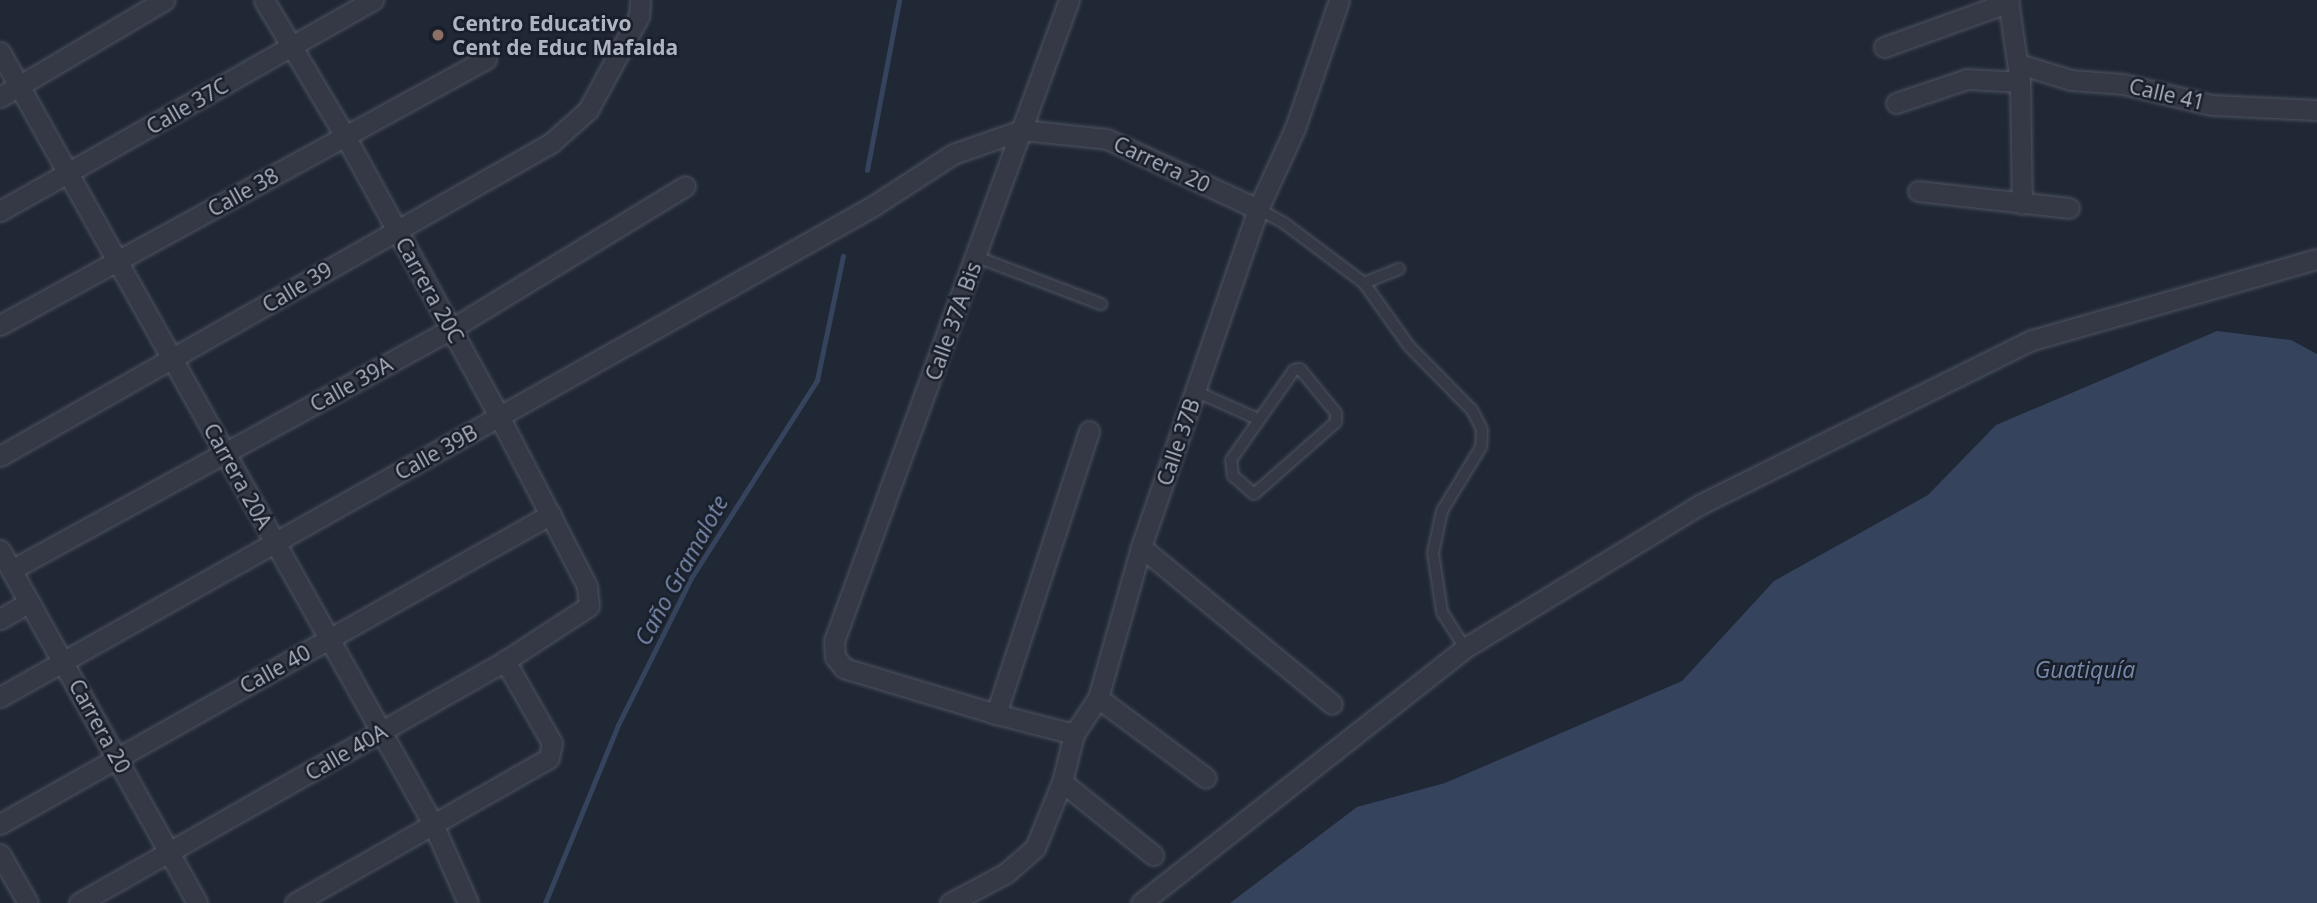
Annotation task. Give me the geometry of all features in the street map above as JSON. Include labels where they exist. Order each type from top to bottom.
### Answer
[{"type":"street","points":[[0,97],[165,0]]},
{"type":"street","name":"Carrera 20C","points":[[264,0],[397,229],[499,416],[587,586]]},
{"type":"street","name":"Calle 37C","points":[[0,211],[373,0]]},
{"type":"street","name":"Calle 39","points":[[0,456],[173,361],[397,229],[551,143],[588,110],[639,16],[640,0]]},
{"type":"street","name":"Calle 37A Bis","points":[[996,714],[844,668],[835,657],[834,641],[1069,0]]},
{"type":"street","name":"Calle 37B","points":[[950,903],[1006,873],[1035,848],[1062,782],[1074,734],[1097,698],[1142,547],[1258,209],[1294,128],[1339,0]]},
{"type":"street","points":[[1884,47],[2009,1],[2020,73],[2022,204]]},
{"type":"street","name":"Carrera 20A","points":[[0,52],[433,824],[468,903]]},
{"type":"street","name":"Calle 38","points":[[0,325],[486,60]]},
{"type":"street","name":"Calle 41","points":[[1896,103],[1967,79],[2020,73],[2123,84],[2212,105],[2317,110]]},
{"type":"street","name":"Carrera 20","points":[[873,206],[953,154],[1022,130],[1107,139],[1258,209]]},
{"type":"street","name":"Calle 39A","points":[[11,570],[451,329],[685,186]]},
{"type":"street","points":[[1918,191],[2069,208]]},
{"type":"street","name":"Calle 39B","points":[[0,697],[873,206]]},
{"type":"street","points":[[1141,903],[1465,648],[1701,504],[2032,341],[2317,259]]},
{"type":"street","points":[[1074,734],[996,714],[1089,431]]},
{"type":"street","name":"Calle 40","points":[[0,824],[551,514]]},
{"type":"street","points":[[1142,547],[1332,704]]},
{"type":"street","name":"Carrera 20","points":[[0,550],[197,903]]},
{"type":"street","name":"Calle 40A","points":[[79,903],[582,616],[589,607],[587,586]]},
{"type":"street","points":[[0,619],[30,602]]},
{"type":"street","points":[[295,903],[538,768],[550,758],[552,743],[505,661]]},
{"type":"street","points":[[1097,698],[1206,778]]},
{"type":"street","points":[[1062,782],[1153,855]]},
{"type":"street","points":[[0,854],[28,903]]},
{"type":"lane","points":[[1258,209],[1364,283],[1409,346],[1472,410],[1482,430],[1481,447],[1442,512],[1433,553],[1442,612],[1465,648]]},
{"type":"lane","points":[[977,257],[1101,304]]},
{"type":"lane","points":[[1364,283],[1399,269]]},
{"type":"lane","points":[[1294,370],[1307,374],[1336,413],[1330,430],[1254,494],[1229,468],[1258,419],[1294,370]]},
{"type":"lane","points":[[1195,391],[1258,419]]},
{"type":"water","name":"Guatiquía","points":[[2217,331],[2291,340],[2317,354],[2317,903],[1230,903],[1357,807],[1445,783],[1682,681],[1774,581],[1928,495],[1996,425]]},
{"type":"waterway","name":"Caño Gramalote","points":[[867,170],[899,0]]},
{"type":"waterway","name":"Caño Gramalote","points":[[545,903],[618,725],[691,578],[817,380],[843,256]]},
{"type":"place","name":"Centro Educativo Cent de Educ Mafalda","points":[[438,35]]}]
